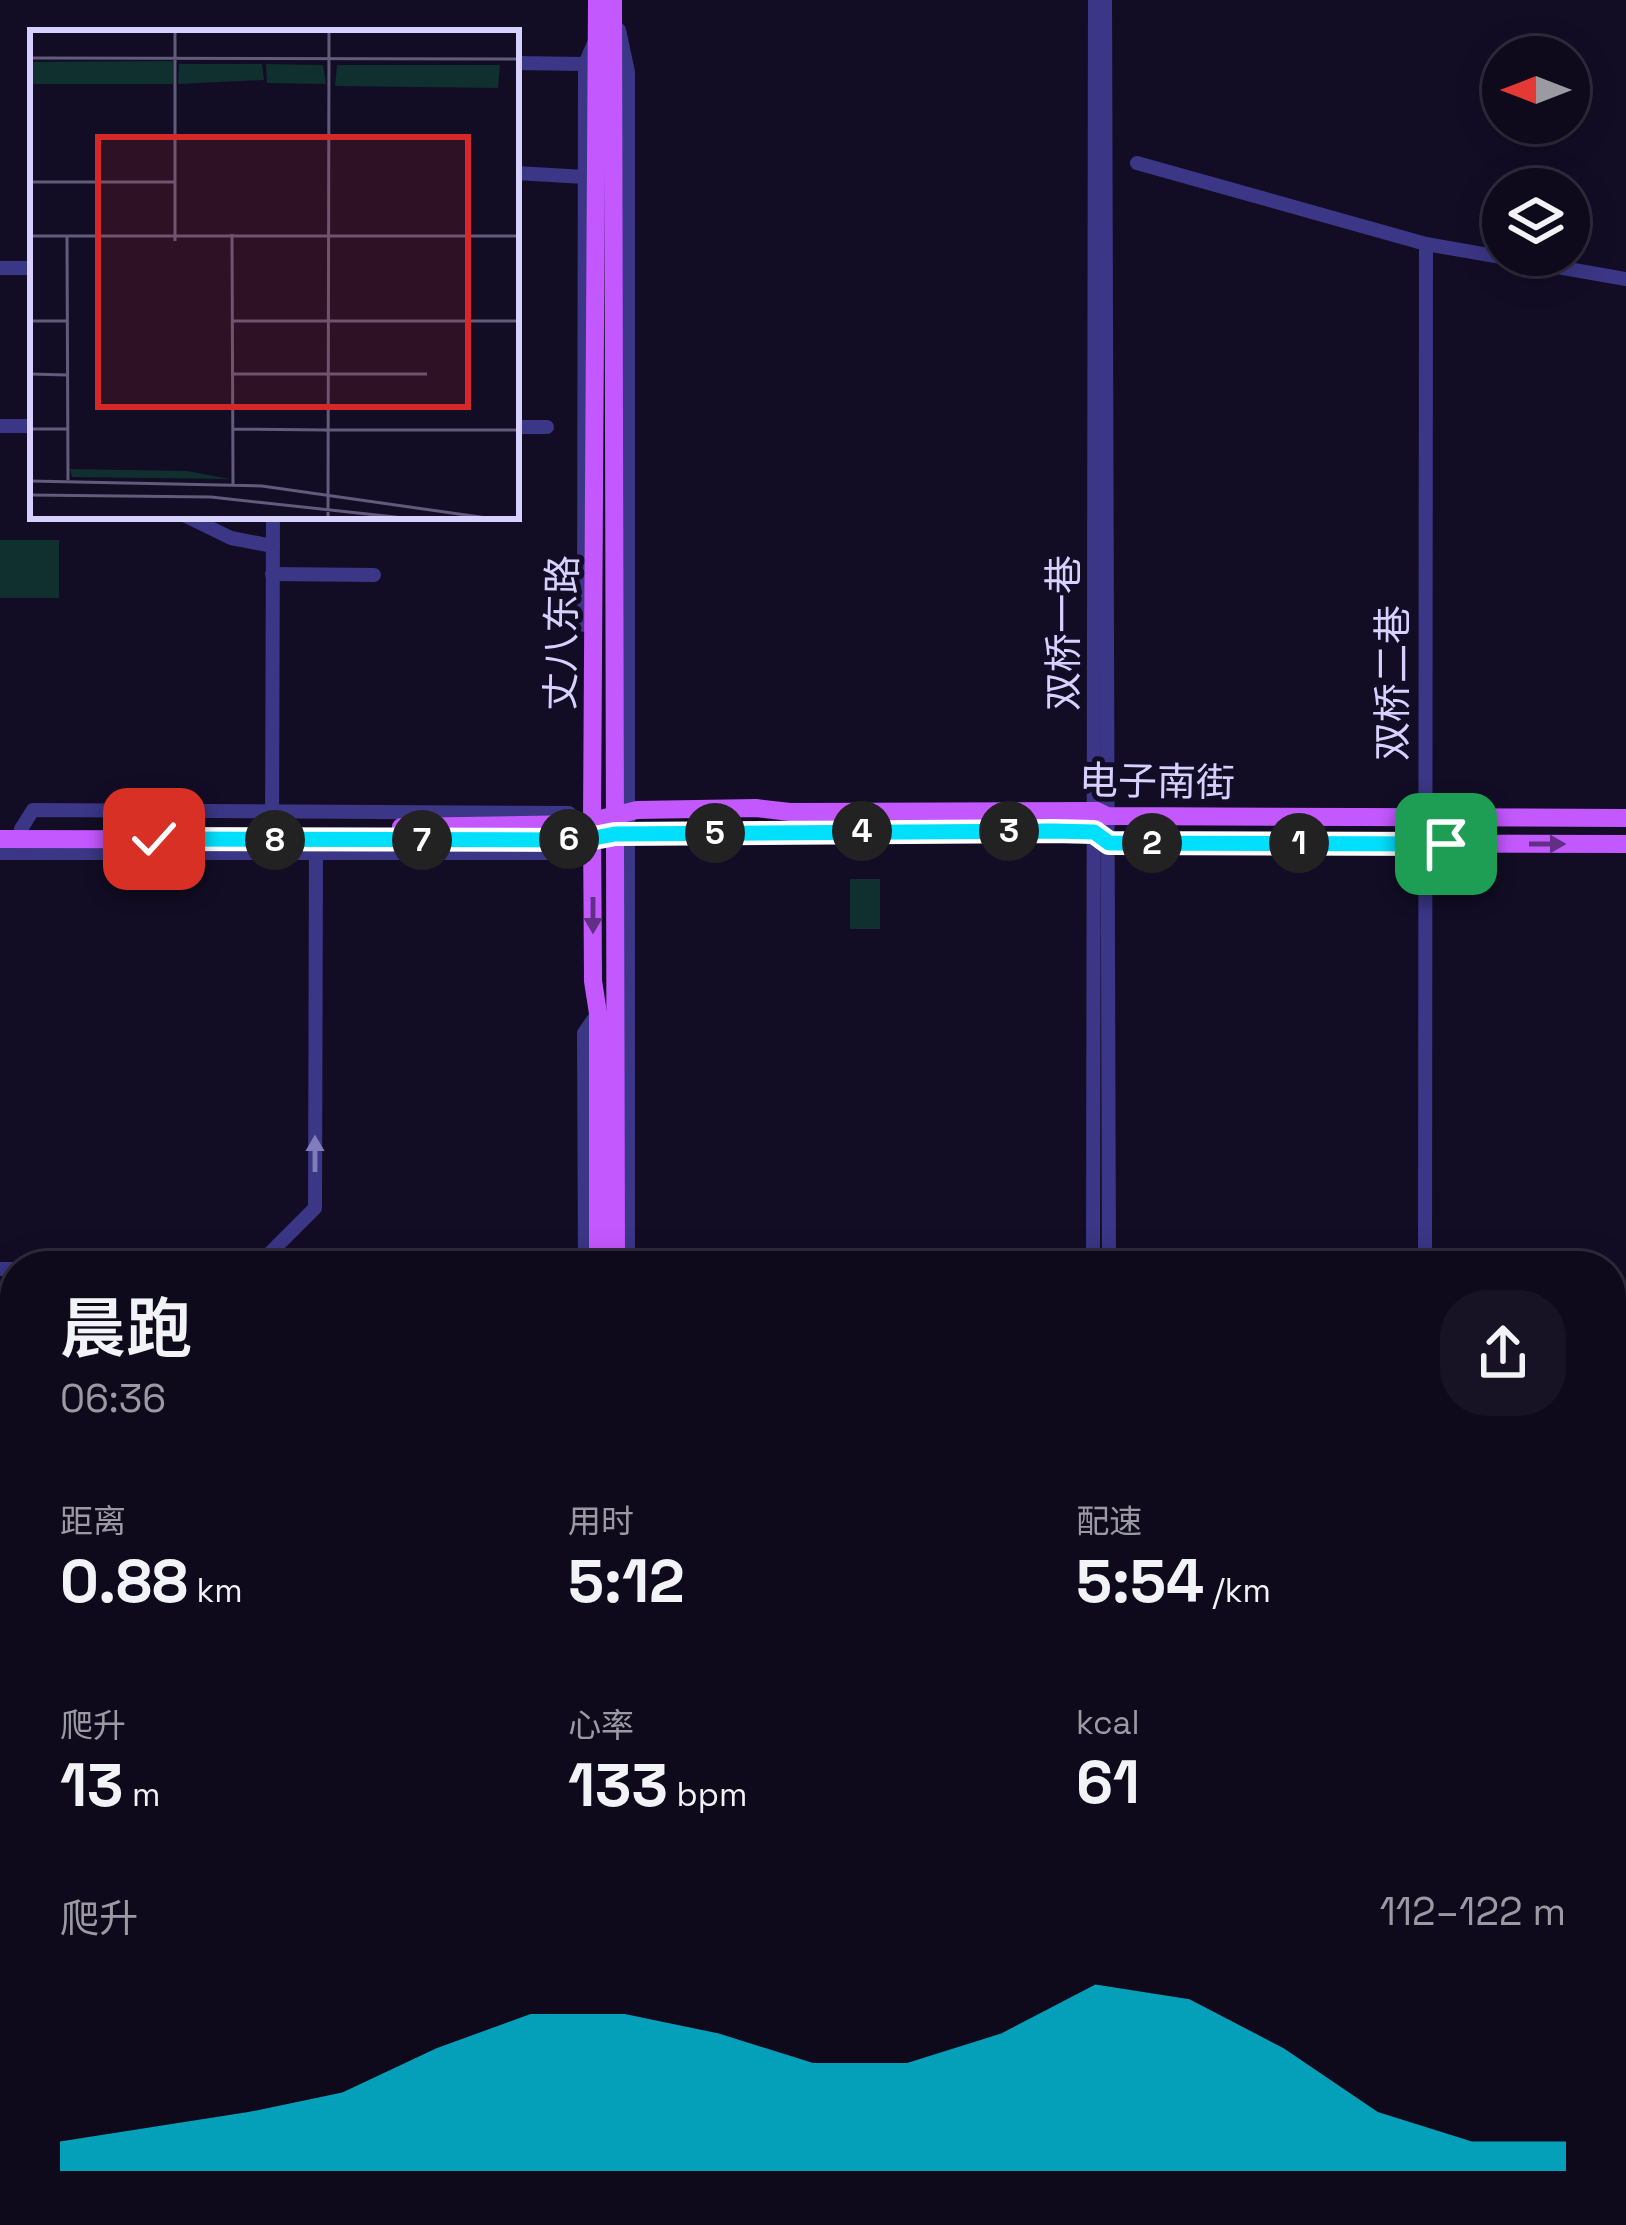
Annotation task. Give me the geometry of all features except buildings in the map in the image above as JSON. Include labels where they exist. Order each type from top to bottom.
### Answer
[{"type":"main road","name":"丈八东路","points":[[597,1251],[591,1105],[598,1013],[587,832],[596,615],[596,39],[608,2]]},
{"type":"main road","name":"丈八东路","points":[[608,2],[620,314],[623,834],[616,1251]]},
{"type":"main road","name":"电子南街","points":[[622,812],[1102,825],[1425,844],[1626,844]]},
{"type":"main road","points":[[0,839],[272,828],[316,846],[587,832],[622,812]]},
{"type":"main road","name":"电子南街","points":[[587,832],[1626,818]]},
{"type":"main road","points":[[0,829],[587,832]]},
{"type":"street","name":"双桥一巷","points":[[1095,0],[1108,1251]]},
{"type":"street","name":"双桥一巷","points":[[1094,1251],[1102,825],[1105,0]]},
{"type":"street","points":[[592,668],[584,641],[585,64],[596,39]]},
{"type":"street","points":[[519,63],[585,64]]},
{"type":"street","points":[[1137,163],[1426,244],[1626,279]]},
{"type":"street","points":[[519,173],[585,176]]},
{"type":"street","name":"双桥二巷","points":[[1425,1251],[1426,244]]},
{"type":"street","points":[[519,427],[547,427]]},
{"type":"street","points":[[192,519],[231,538],[273,546]]},
{"type":"street","points":[[272,828],[273,519]]},
{"type":"street","points":[[272,574],[374,575]]},
{"type":"street","points":[[623,834],[628,1251]]},
{"type":"street","points":[[0,853],[316,846],[315,1208],[272,1251]]},
{"type":"street","points":[[586,1251],[591,1105]]},
{"type":"green space","points":[[0,540],[59,540],[59,598],[0,598]]},
{"type":"green space","points":[[850,879],[880,879],[880,929],[850,929]]},
{"type":"route","points":[[154,839],[584,840],[615,834],[1054,831],[1094,832],[1109,843],[1446,844]]}]
